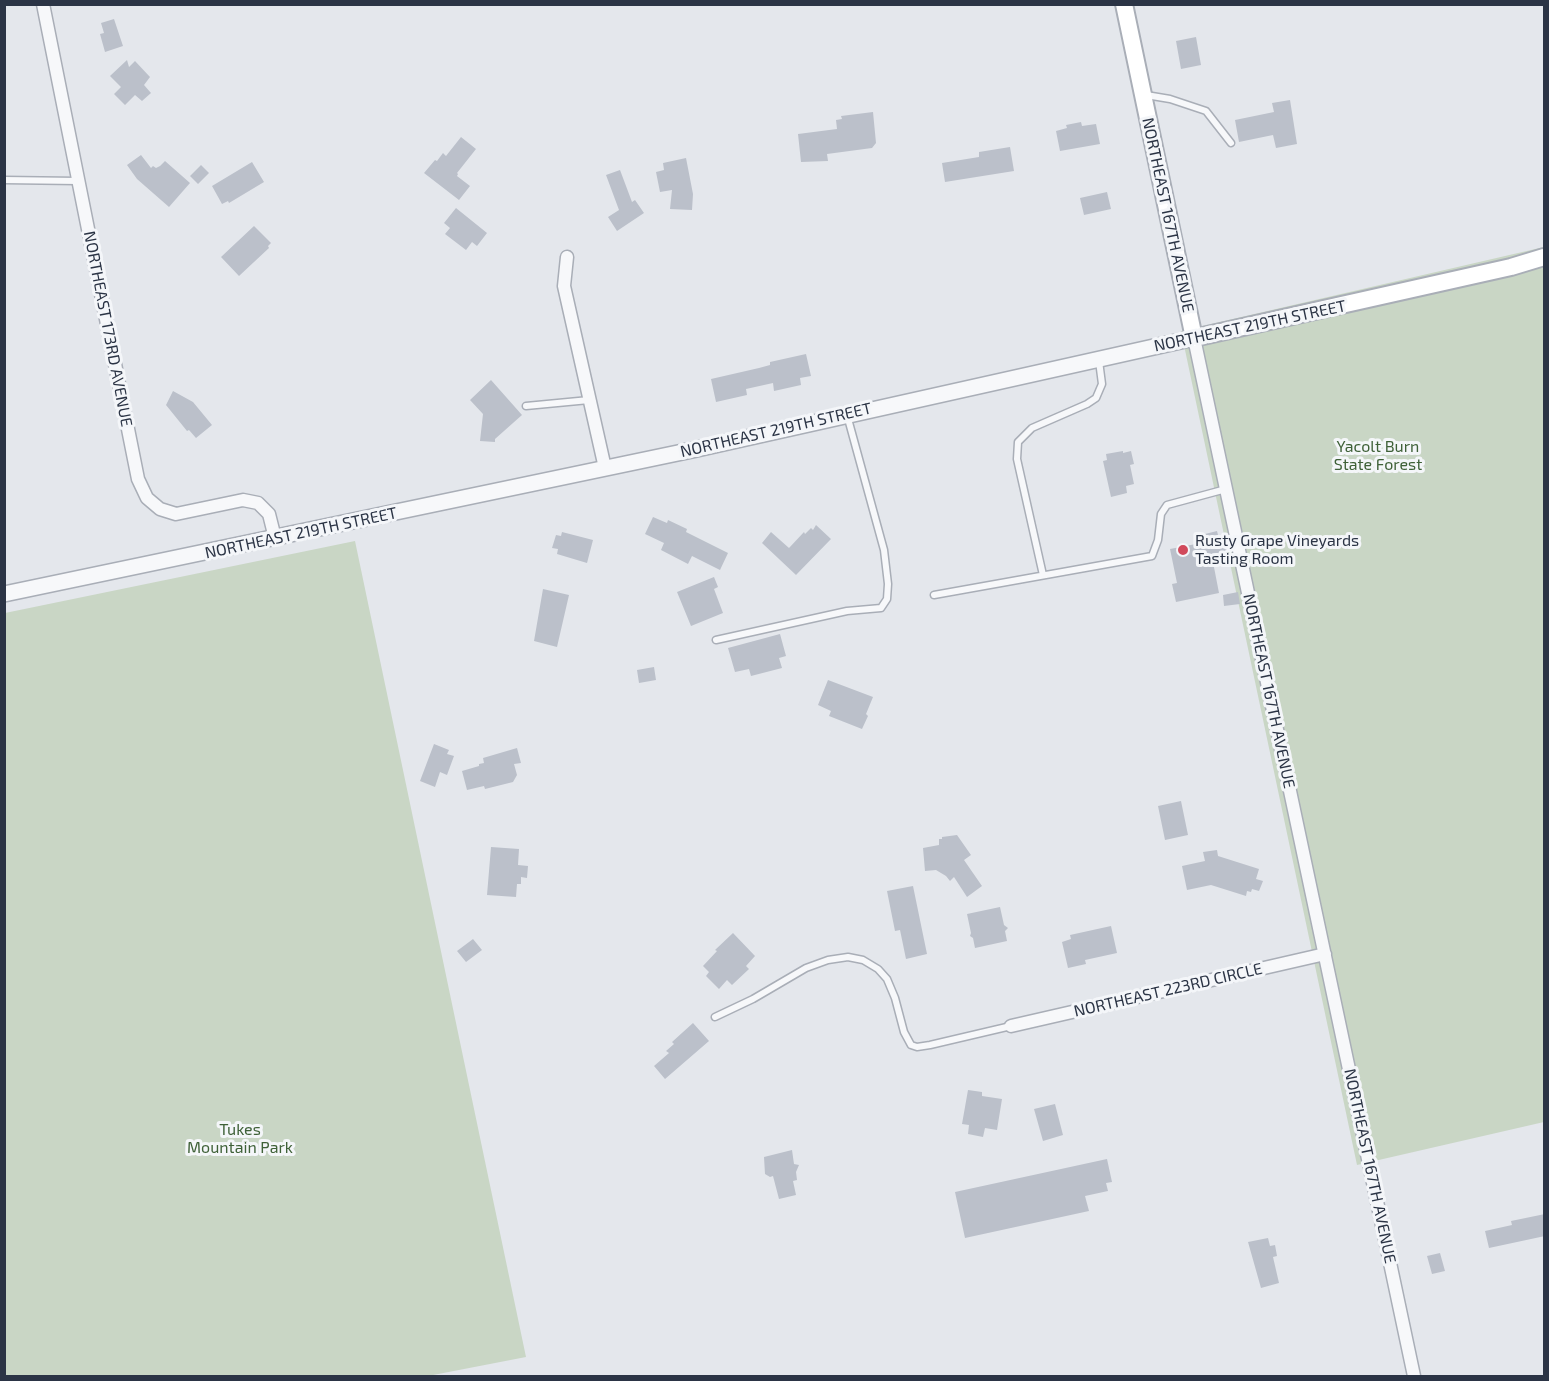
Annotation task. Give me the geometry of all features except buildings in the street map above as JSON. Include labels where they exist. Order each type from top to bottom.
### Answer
[{"type":"main road","name":"NORTHEAST 167TH AVENUE","points":[[1124,4],[1194,338]]},
{"type":"main road","name":"NORTHEAST 219TH STREET","points":[[1194,338],[1511,267],[1545,257]]},
{"type":"street","name":"NORTHEAST 173RD AVENUE","points":[[43,4],[138,479],[147,498],[160,509],[176,514],[243,500],[258,503],[269,514],[275,538]]},
{"type":"street","points":[[567,257],[564,286],[605,468]]},
{"type":"street","name":"NORTHEAST 219TH STREET","points":[[4,594],[605,468],[1194,338]]},
{"type":"street","name":"NORTHEAST 167TH AVENUE","points":[[1194,338],[1324,954],[1372,1153],[1414,1377]]},
{"type":"street","name":"NORTHEAST 223RD CIRCLE","points":[[1011,1026],[1324,954]]},
{"type":"lane","points":[[1143,95],[1170,99],[1206,111],[1231,143]]},
{"type":"lane","points":[[4,180],[79,181]]},
{"type":"lane","points":[[1043,575],[1017,459],[1018,442],[1032,428],[1087,404],[1095,398],[1102,384],[1099,358]]},
{"type":"lane","points":[[526,406],[590,400]]},
{"type":"lane","points":[[716,640],[847,611],[881,608],[887,599],[888,584],[884,550],[847,414]]},
{"type":"lane","points":[[934,595],[1152,556],[1158,540],[1161,514],[1167,506],[1226,489]]},
{"type":"lane","points":[[715,1017],[753,999],[806,968],[828,960],[848,957],[863,960],[878,969],[887,979],[895,998],[904,1032],[911,1045],[917,1047],[930,1045],[1011,1026]]},
{"type":"green space","name":"Yacolt Burn State Forest","points":[[1544,247],[1544,1122],[1357,1165],[1181,331]]},
{"type":"green space","name":"Tukes Mountain Park","points":[[355,541],[526,1357],[428,1376],[5,1376],[5,613]]},
{"type":"place","name":"Rusty Grape Vineyards Tasting Room","points":[[1183,550]]}]
